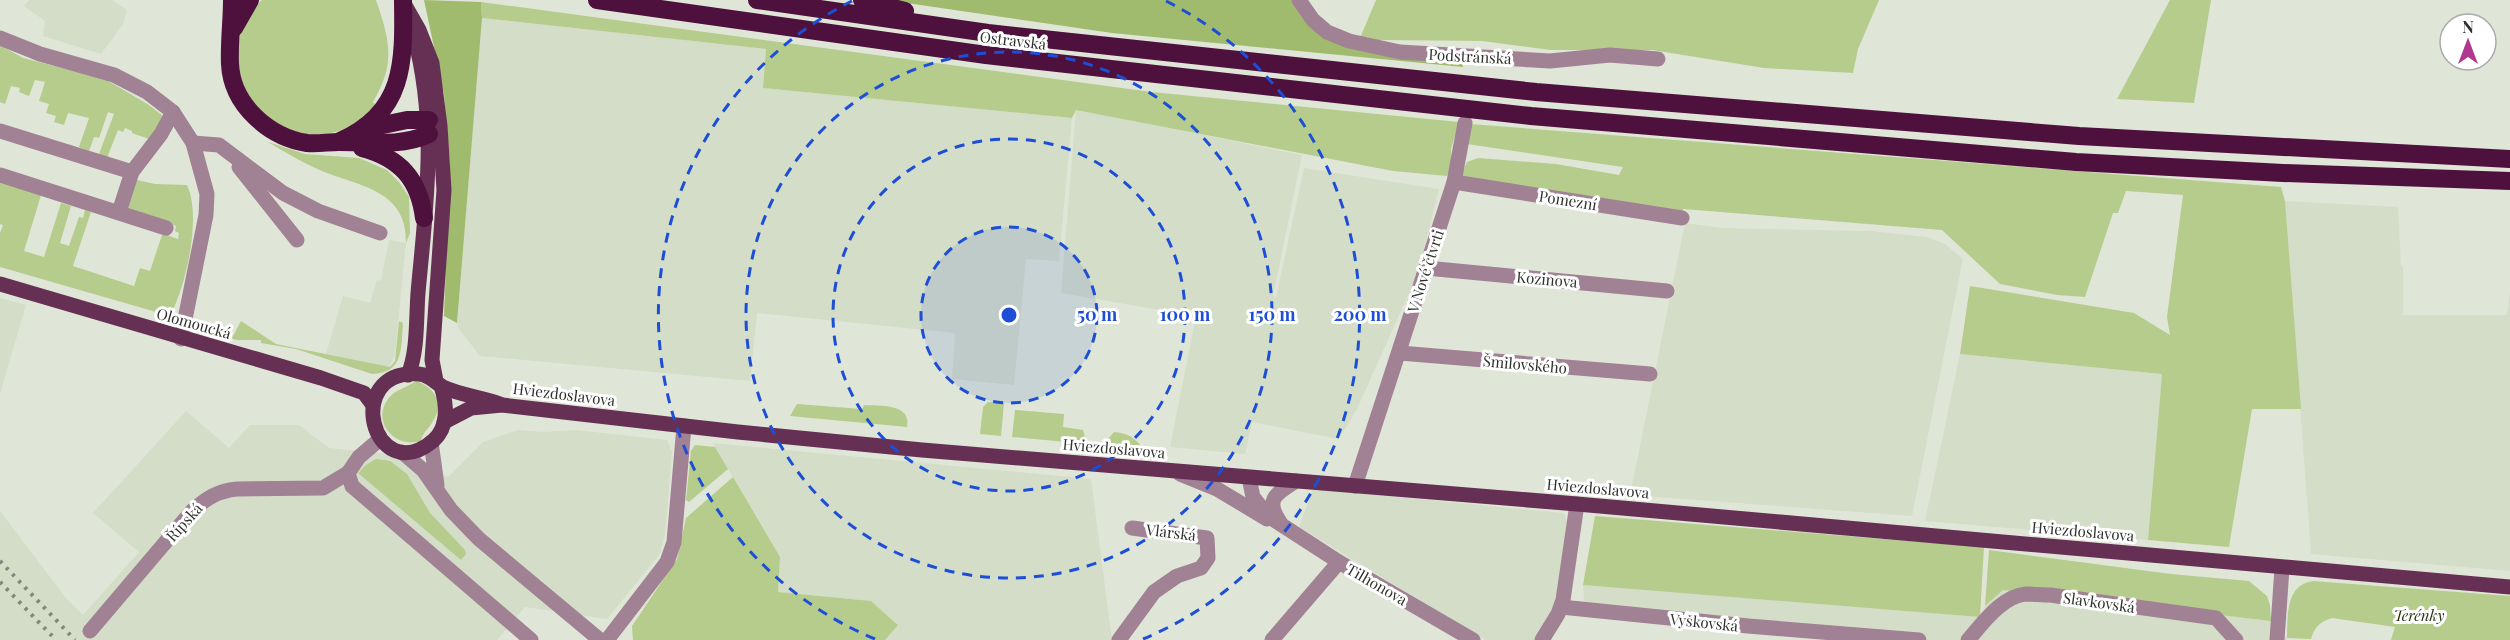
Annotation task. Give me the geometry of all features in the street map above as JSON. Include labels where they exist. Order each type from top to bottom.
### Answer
[{"type":"highway","points":[[232,0],[230,64],[233,81],[241,99],[254,116],[271,130],[292,140],[311,143],[374,144],[417,139],[429,134]]},
{"type":"highway","points":[[231,38],[239,17],[250,0]]},
{"type":"highway","name":"Ostravská","points":[[597,0],[986,55],[1531,116],[2076,162],[2283,173],[2510,181]]},
{"type":"highway","name":"Ostravská","points":[[757,0],[988,33],[1536,92],[2079,136],[2510,159]]},
{"type":"highway","points":[[862,0],[988,33]]},
{"type":"highway","points":[[364,129],[388,101],[399,78],[403,53],[402,1]]},
{"type":"highway","points":[[337,142],[364,129],[407,120],[429,134]]},
{"type":"highway","points":[[337,142],[379,153],[401,167],[418,190],[424,218]]},
{"type":"main road","points":[[402,1],[419,57],[440,231]]},
{"type":"main road","points":[[402,1],[426,47],[436,84],[444,190],[432,360],[438,383],[446,403],[444,422],[440,432],[431,442],[419,449],[402,452],[388,447],[380,439],[373,424],[373,405],[377,394],[393,379],[408,375],[423,375],[438,383],[502,405]]},
{"type":"main road","points":[[408,375],[412,359],[428,194],[429,134]]},
{"type":"main road","name":"Olomoucká","points":[[0,284],[181,339],[321,378],[364,393],[373,405]]},
{"type":"main road","points":[[321,378],[370,387],[385,385]]},
{"type":"main road","name":"Hviezdoslavova","points":[[444,422],[471,408],[502,405],[922,450],[1577,504],[2510,587]]},
{"type":"street","name":"Podstránská","points":[[1299,0],[1313,20],[1327,32],[1349,41],[1400,52],[1471,62],[1551,61],[1610,55],[1658,59]]},
{"type":"street","points":[[0,38],[40,54],[114,75],[147,92],[173,112],[193,143],[207,194],[206,215],[181,339]]},
{"type":"street","points":[[119,212],[132,172],[161,134],[173,112]]},
{"type":"street","name":"V Nové čtvrti","points":[[1355,486],[1454,182],[1465,123]]},
{"type":"street","points":[[0,131],[132,172]]},
{"type":"street","points":[[193,143],[219,145],[277,189],[318,211],[380,233]]},
{"type":"street","points":[[232,156],[241,171],[297,240]]},
{"type":"street","points":[[0,175],[166,228]]},
{"type":"street","name":"Pomezní","points":[[1454,182],[1682,218]]},
{"type":"street","points":[[270,205],[277,196],[277,189]]},
{"type":"street","name":"Kozinova","points":[[1426,268],[1667,291]]},
{"type":"street","name":"Šmilovského","points":[[1400,353],[1650,374]]},
{"type":"street","points":[[607,640],[668,562],[674,542],[684,426]]},
{"type":"street","name":"Řípská","points":[[90,631],[192,511],[208,496],[237,489],[323,488],[348,473],[359,457],[380,439]]},
{"type":"street","points":[[431,442],[433,470],[439,494]]},
{"type":"street","points":[[402,452],[423,470],[439,494],[479,539],[600,640]]},
{"type":"street","name":"Tilhonova","points":[[1171,471],[1217,489],[1249,510],[1284,527]]},
{"type":"street","points":[[348,473],[352,486],[531,640]]},
{"type":"street","name":"Tilhonova","points":[[1249,478],[1253,496],[1258,506],[1268,516],[1339,562],[1473,640]]},
{"type":"street","points":[[1284,527],[1274,513],[1274,499],[1278,493],[1296,481]]},
{"type":"street","points":[[1542,640],[1561,607],[1577,504]]},
{"type":"street","name":"Vlárská","points":[[1119,640],[1154,592],[1177,576],[1201,568],[1208,558],[1207,537],[1132,528]]},
{"type":"street","points":[[1272,640],[1339,562]]},
{"type":"street","points":[[2277,640],[2282,568]]},
{"type":"street","name":"Slavkovská","points":[[1968,640],[1989,616],[2010,599],[2025,594],[2216,618],[2236,640]]},
{"type":"street","name":"Vyškovská","points":[[1561,607],[1919,640]]},
{"type":"shaded area","points":[[29,0],[112,0],[127,10],[123,24],[101,54],[43,36],[45,21],[24,6]]},
{"type":"shaded area","points":[[482,18],[766,49],[763,88],[1072,118],[1059,261],[1026,259],[1014,385],[952,379],[955,333],[757,313],[750,381],[480,356],[458,328],[457,323]]},
{"type":"shaded area","points":[[1076,109],[1302,155],[1273,296],[1276,297],[1304,168],[1439,189],[1418,273],[1357,409],[1339,439],[1252,422],[1245,454],[1170,447],[1196,316],[1061,293]]},
{"type":"shaded area","points":[[2285,201],[2398,207],[2401,266],[2403,266],[2403,315],[2507,315],[2510,291],[2510,571],[2311,554]]},
{"type":"shaded area","points":[[1685,223],[1722,228],[1871,231],[1927,237],[1945,244],[1963,259],[1912,516],[1630,495]]},
{"type":"shaded area","points":[[389,240],[406,243],[395,354],[389,367],[326,354],[343,296],[370,303],[377,280],[381,281]]},
{"type":"shaded area","points":[[0,298],[26,305],[0,394]]},
{"type":"shaded area","points":[[1960,354],[2162,374],[2148,540],[1925,521]]},
{"type":"shaded area","points":[[186,411],[229,448],[250,425],[299,425],[329,448],[388,454],[448,477],[483,442],[518,430],[544,432],[576,430],[667,440],[672,452],[665,534],[660,554],[607,619],[525,607],[497,640],[0,640],[0,511],[66,598],[83,615],[139,552],[93,513]]},
{"type":"shaded area","points":[[713,443],[1091,479],[1112,640],[885,640],[898,624],[871,601],[778,592],[780,557]]},
{"type":"shaded area","points":[[1313,489],[1562,513],[1567,523],[1559,590],[1552,611],[1534,640],[1486,640],[1299,527]]},
{"type":"shaded area","points":[[1583,585],[1980,617],[1985,606],[2003,590],[2271,621],[2287,640],[1878,640],[1585,614]]},
{"type":"green space","points":[[262,0],[376,0],[385,28],[388,52],[385,75],[373,102],[377,106],[344,129],[312,135],[283,127],[259,109],[243,84],[237,55],[242,26]]},
{"type":"green space","points":[[424,0],[481,2],[482,18],[457,323],[444,316],[450,165],[444,94]]},
{"type":"green space","points":[[886,0],[1293,0],[1308,24],[1462,62],[1463,67],[1112,33]]},
{"type":"green space","points":[[1376,0],[1879,0],[1858,49],[1853,73],[1764,68],[1652,50],[1551,50],[1482,41],[1381,40],[1380,43],[1360,38]]},
{"type":"green space","points":[[2170,0],[2211,0],[2194,103],[2117,99]]},
{"type":"green space","points":[[481,2],[1152,92],[1459,122],[1451,149],[1452,162],[1447,176],[1393,171],[1076,110],[1072,118],[763,88],[766,49],[482,18]]},
{"type":"green space","points":[[0,45],[23,58],[105,79],[149,105],[163,116],[164,121],[149,139],[125,128],[123,132],[118,130],[108,155],[109,158],[99,154],[114,114],[108,112],[99,138],[94,137],[89,151],[79,147],[89,118],[68,113],[64,125],[54,122],[56,116],[46,113],[49,104],[39,101],[45,82],[35,80],[29,96],[19,92],[20,88],[11,86],[5,104],[0,102]]},
{"type":"green space","points":[[1470,124],[2281,187],[2285,201],[2301,409],[2252,409],[2229,547],[2148,540],[2162,374],[1960,354],[1970,286],[2134,313],[2170,335],[2167,317],[2183,195],[2126,191],[2118,213],[2113,213],[2085,297],[2057,295],[2000,284],[1942,230],[1683,209],[1682,215],[1459,178],[1467,162],[1478,158],[1556,164],[1619,175],[1623,167],[1467,144]]},
{"type":"green space","points":[[268,142],[305,154],[359,158],[387,170],[409,197],[410,233],[406,243],[404,225],[399,212],[390,201],[366,187],[322,171]]},
{"type":"green space","points":[[0,179],[42,192],[24,251],[44,257],[61,203],[71,206],[60,243],[69,246],[79,217],[83,218],[85,210],[91,212],[73,266],[134,286],[140,268],[150,271],[162,235],[165,235],[167,229],[170,230],[169,236],[178,239],[179,233],[175,231],[176,226],[127,209],[137,180],[155,184],[187,185],[193,215],[190,251],[182,287],[170,316],[0,267],[0,233],[3,225],[0,224]]},
{"type":"green space","points":[[241,321],[276,344],[390,367],[395,361],[399,321],[403,323],[401,350],[399,358],[390,369],[372,374],[296,349],[261,343],[261,340],[237,340],[205,333],[199,329],[232,338]]},
{"type":"green space","points":[[416,381],[428,387],[436,396],[438,408],[421,441],[402,441],[388,432],[382,416],[383,408],[391,396]]},
{"type":"green space","points":[[988,402],[1004,403],[1001,436],[980,434],[983,407]]},
{"type":"green space","points":[[797,404],[862,409],[864,405],[893,407],[904,414],[907,427],[790,416]]},
{"type":"green space","points":[[1015,410],[1064,414],[1063,427],[1083,430],[1087,444],[1012,437]]},
{"type":"green space","points":[[1114,432],[1134,439],[1148,456],[1114,453],[1107,447],[1108,439]]},
{"type":"green space","points":[[695,445],[715,447],[728,469],[689,502],[686,500],[691,451]]},
{"type":"green space","points":[[376,459],[390,461],[407,474],[430,513],[465,550],[466,554],[461,560],[358,473]]},
{"type":"green space","points":[[733,477],[780,557],[778,592],[871,601],[898,625],[885,640],[633,640],[632,626],[677,559],[686,518]]},
{"type":"green space","points":[[1595,516],[1984,547],[1980,617],[1583,585]]},
{"type":"green space","points":[[1989,550],[2171,574],[2249,581],[2267,596],[2271,621],[2003,590],[1985,606]]},
{"type":"green space","name":"Terénky","points":[[2313,581],[2510,596],[2510,640],[2391,640],[2395,627],[2332,618],[2318,625],[2311,639],[2287,638],[2288,611],[2293,595],[2297,588]]},
{"type":"railway","points":[[0,561],[75,640]]},
{"type":"railway","points":[[0,582],[56,640]]}]
